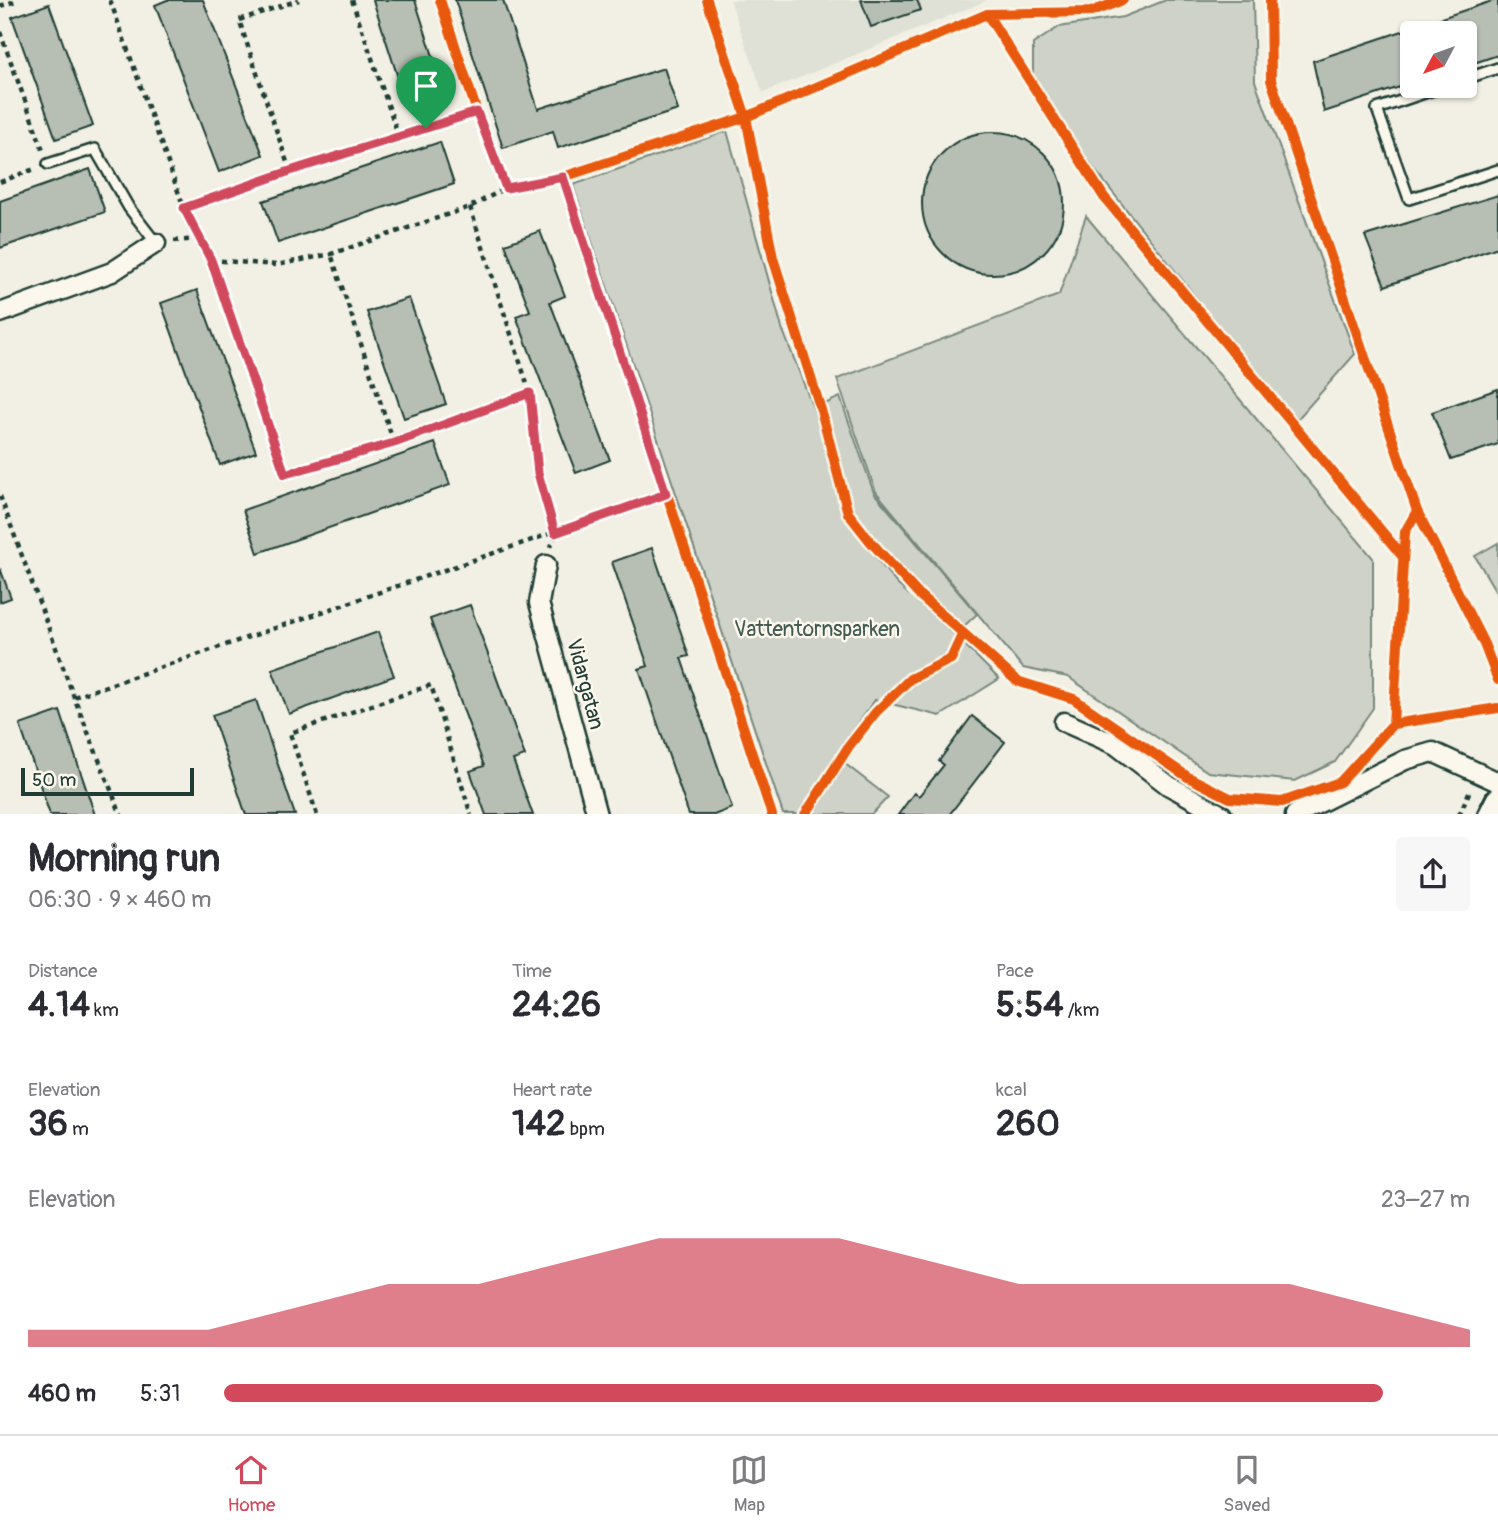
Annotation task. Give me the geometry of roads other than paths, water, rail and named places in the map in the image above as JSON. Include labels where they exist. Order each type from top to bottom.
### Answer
[{"type":"street","points":[[0,313],[112,272],[156,243]]},
{"type":"street","name":"Vidargatan","points":[[546,565],[539,603],[597,814]]},
{"type":"street","points":[[1064,722],[1116,745],[1168,785],[1222,814]]},
{"type":"street","points":[[1295,814],[1405,760],[1433,752],[1498,782]]},
{"type":"street","points":[[1491,814],[1498,802]]},
{"type":"lane","points":[[1477,75],[1498,68]]},
{"type":"lane","points":[[1410,98],[1377,109],[1409,199],[1498,170]]},
{"type":"lane","points":[[48,164],[95,149],[129,208],[156,243]]},
{"type":"park label","name":"Vattentornsparken","points":[[817,629]]}]
